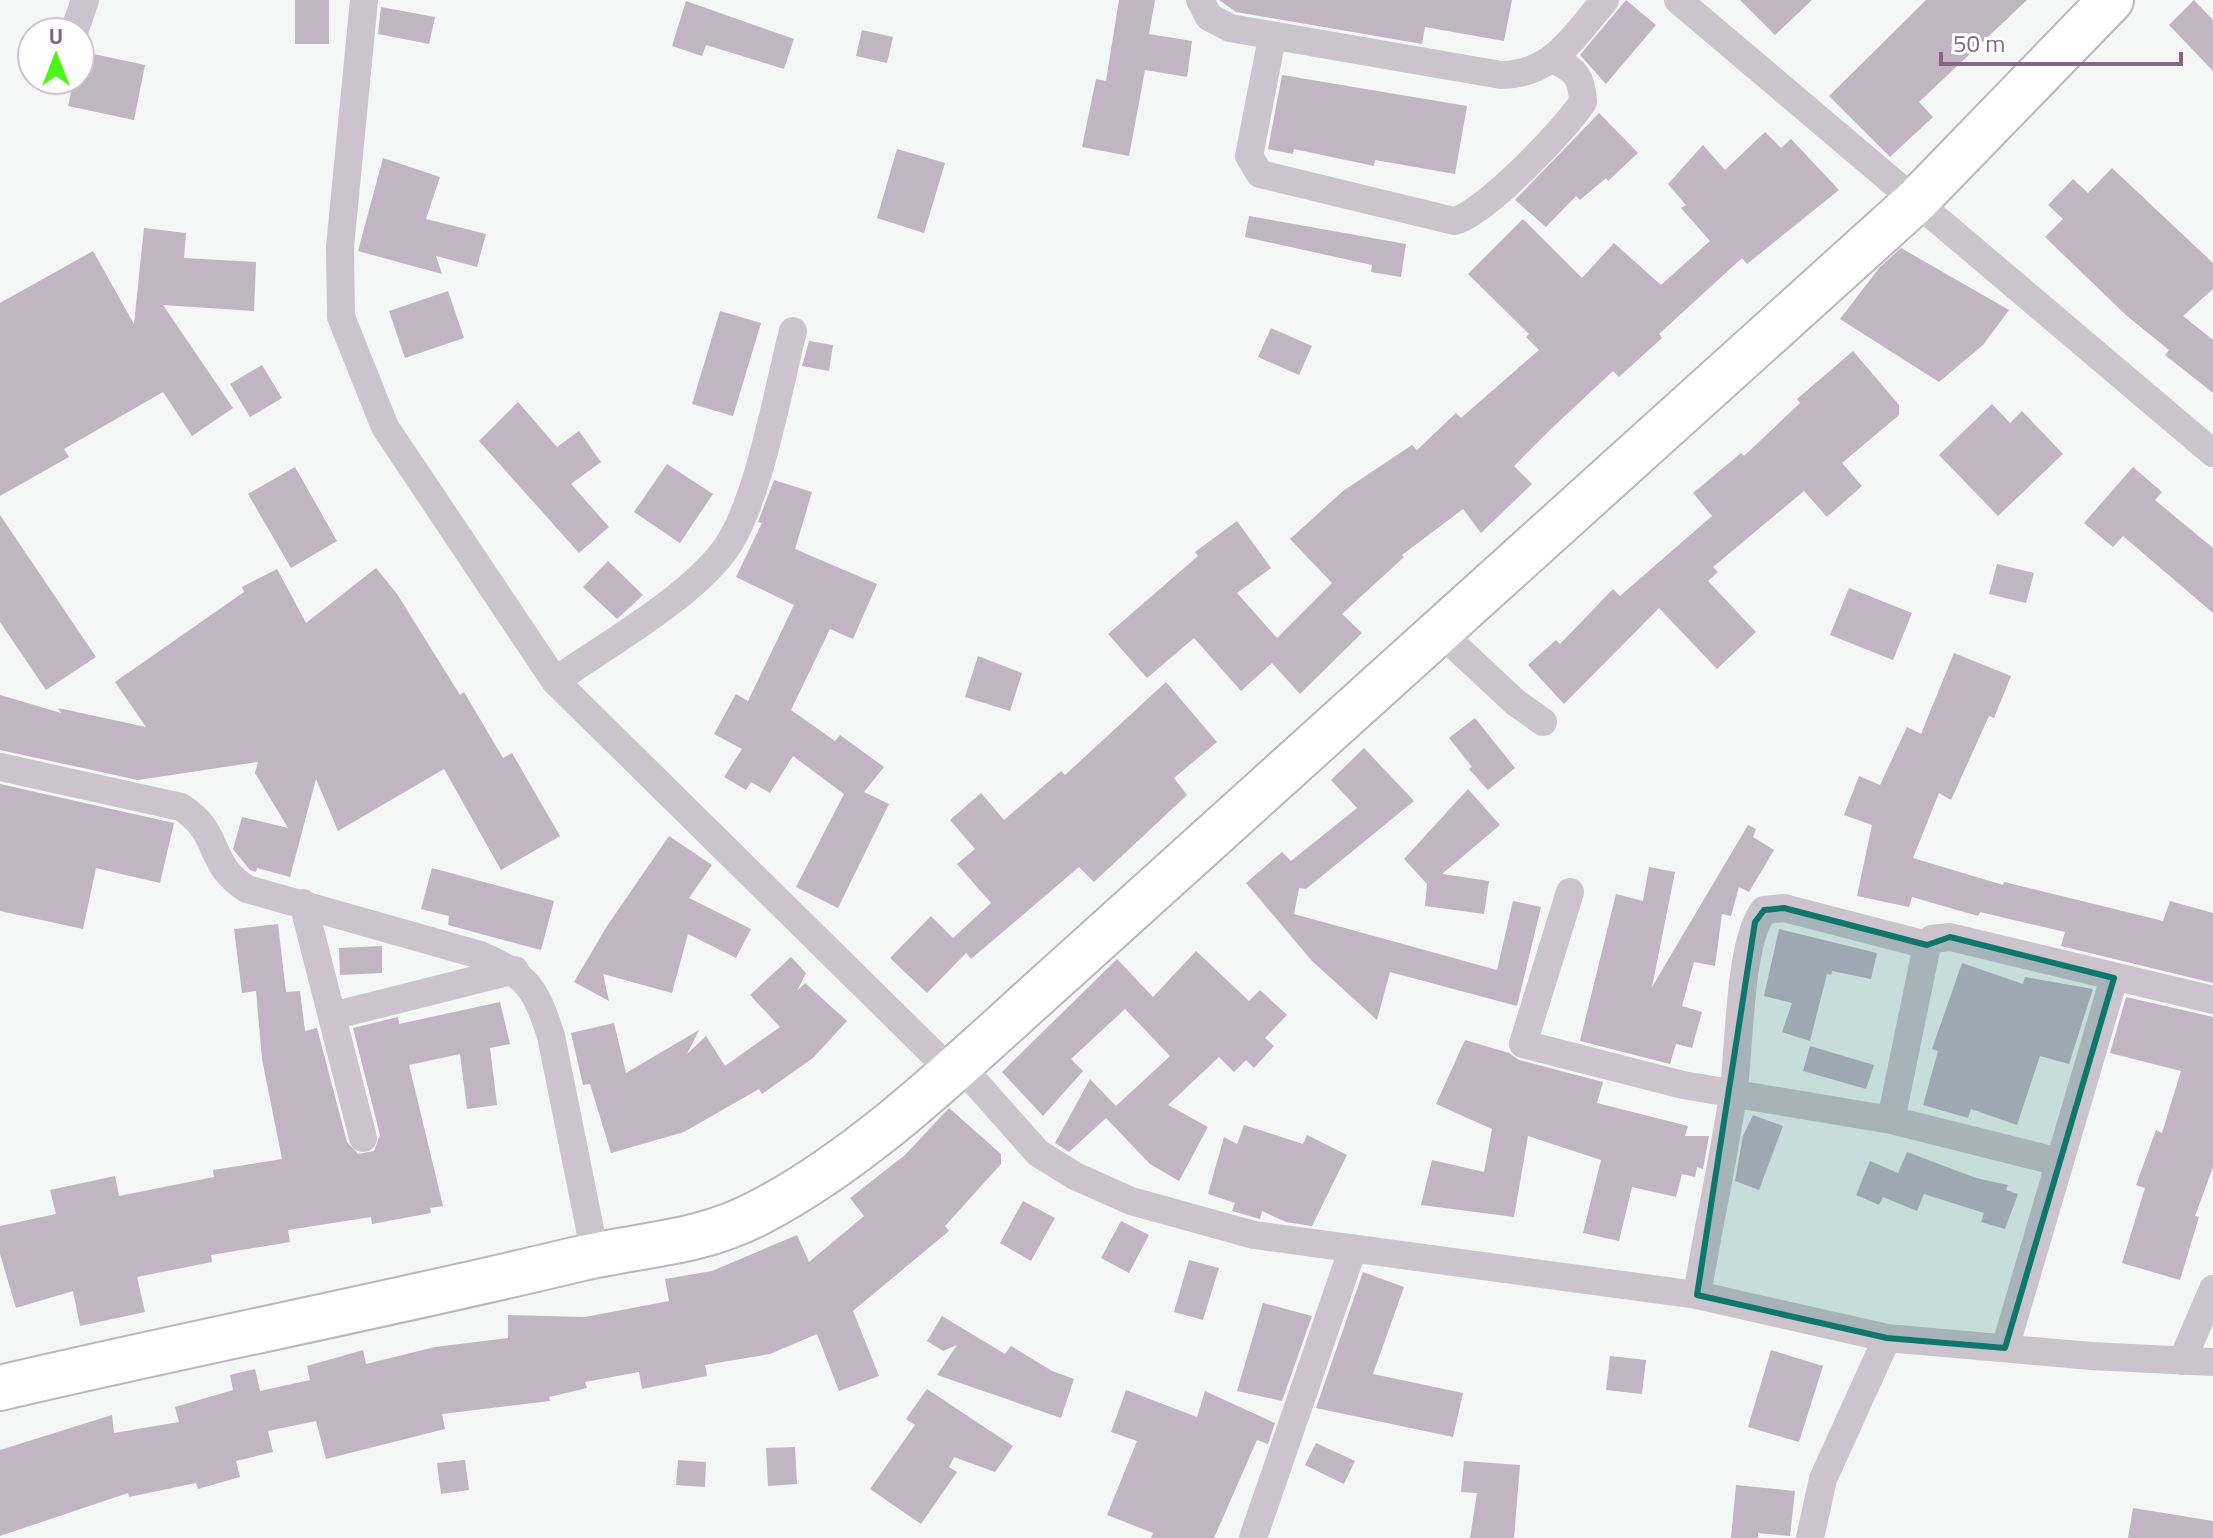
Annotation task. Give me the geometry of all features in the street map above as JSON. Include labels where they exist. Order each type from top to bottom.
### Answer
[{"type":"highway","points":[[0,1388],[595,1254],[699,1238],[760,1212],[828,1169],[955,1068],[1440,632],[1686,405],[1917,200],[2111,0]]},
{"type":"street","points":[[364,0],[340,247],[341,317],[385,427],[555,681],[955,1068],[1038,1153],[1075,1176],[1131,1201],[1254,1235],[1697,1295],[1887,1338],[2213,1362]]},
{"type":"street","points":[[1200,0],[1209,17],[1230,28],[1272,38],[1501,75],[1520,75],[1554,60],[1605,0]]},
{"type":"street","points":[[1678,0],[2213,453]]},
{"type":"street","points":[[1272,38],[1249,156],[1260,174],[1454,221],[1470,218],[1583,102],[1579,77],[1571,67],[1554,60]]},
{"type":"street","points":[[555,681],[690,586],[724,552],[738,528],[751,489],[793,331]]},
{"type":"street","points":[[1440,632],[1515,702],[1543,722]]},
{"type":"street","points":[[0,767],[181,807],[200,819],[213,841],[223,870],[247,889],[480,955],[515,970],[540,1002],[551,1036],[595,1254]]},
{"type":"street","points":[[1570,892],[1523,1044],[1683,1085],[1891,1120],[2059,1162]]},
{"type":"street","points":[[303,903],[363,1138]]},
{"type":"street","points":[[1697,1295],[1733,1092],[1755,922],[1764,910],[1784,908],[1927,945]]},
{"type":"street","points":[[1891,1120],[1927,945],[1932,939],[1950,937],[2213,1000]]},
{"type":"street","points":[[332,1016],[515,970]]},
{"type":"street","points":[[2005,1348],[2114,978]]},
{"type":"street","points":[[1253,1538],[1353,1248]]},
{"type":"street","points":[[2182,1361],[2213,1289]]},
{"type":"street","points":[[1810,1538],[1823,1479],[1887,1338]]},
{"type":"highlighted area","points":[[1784,908],[1927,945],[1950,937],[2114,978],[2005,1348],[1887,1338],[1697,1295],[1755,922],[1764,910]]},
{"type":"building","points":[[295,0],[329,0],[329,44],[295,44]]},
{"type":"building","points":[[1119,0],[1155,0],[1149,34],[1192,41],[1187,77],[1145,70],[1129,156],[1082,147],[1096,79],[1106,81]]},
{"type":"building","points":[[1219,0],[1512,0],[1504,41],[1425,27],[1422,44],[1236,12]]},
{"type":"building","points":[[1626,0],[1656,25],[1606,84],[1580,55]]},
{"type":"building","points":[[1740,0],[1812,0],[1775,35]]},
{"type":"building","points":[[1926,0],[2027,0],[1919,102],[1933,117],[1890,157],[1829,96]]},
{"type":"building","points":[[2194,0],[2213,20],[2213,71],[2169,25]]},
{"type":"building","points":[[686,1],[794,39],[784,69],[706,45],[702,56],[672,46]]},
{"type":"building","points":[[381,7],[435,17],[429,44],[378,34]]},
{"type":"building","points":[[862,30],[893,37],[887,63],[856,56]]},
{"type":"building","points":[[96,54],[145,65],[134,120],[68,106],[70,96],[96,96]]},
{"type":"building","points":[[1282,75],[1467,106],[1455,174],[1375,160],[1374,166],[1294,149],[1293,154],[1268,149]]},
{"type":"building","points":[[1599,113],[1638,153],[1608,181],[1606,178],[1580,200],[1576,196],[1546,227],[1515,200]]},
{"type":"building","points":[[1765,132],[1781,148],[1791,139],[1839,190],[1747,264],[1742,258],[1659,334],[1662,338],[1619,377],[1613,371],[1552,428],[1514,466],[1532,484],[1481,533],[1463,509],[1402,555],[1404,557],[1342,614],[1362,633],[1300,694],[1272,663],[1241,691],[1194,638],[1147,678],[1108,634],[1198,556],[1195,552],[1237,521],[1271,568],[1237,593],[1277,638],[1332,583],[1290,539],[1343,491],[1412,445],[1417,450],[1456,413],[1461,418],[1539,350],[1526,337],[1529,334],[1468,274],[1523,219],[1582,278],[1614,243],[1661,285],[1710,241],[1681,208],[1686,205],[1668,184],[1703,145],[1725,170]]},
{"type":"building","points":[[897,149],[945,163],[924,233],[877,218]]},
{"type":"building","points":[[383,158],[440,177],[426,219],[486,234],[477,267],[436,256],[442,274],[358,251]]},
{"type":"building","points":[[2112,168],[2213,263],[2213,289],[2183,316],[2213,340],[2213,393],[2165,355],[2169,350],[2127,316],[2045,237],[2063,219],[2048,205],[2073,179],[2088,193]]},
{"type":"building","points":[[1249,216],[1406,244],[1401,277],[1371,272],[1372,265],[1245,237]]},
{"type":"building","points":[[144,228],[186,233],[184,258],[256,262],[254,311],[163,305],[233,408],[192,436],[163,392],[64,449],[69,457],[0,496],[0,303],[93,251],[134,324]]},
{"type":"building","points":[[1901,248],[2009,310],[1983,345],[1939,382],[1840,319],[1880,267]]},
{"type":"building","points":[[448,291],[464,338],[405,358],[389,311]]},
{"type":"building","points":[[720,311],[761,323],[733,416],[692,404]]},
{"type":"building","points":[[1271,328],[1312,346],[1299,375],[1258,357]]},
{"type":"building","points":[[809,341],[833,345],[829,371],[802,366]]},
{"type":"building","points":[[1853,351],[1899,405],[1899,415],[1842,463],[1862,486],[1827,517],[1804,491],[1713,567],[1718,572],[1708,581],[1756,632],[1717,669],[1659,608],[1564,704],[1528,665],[1556,640],[1560,644],[1613,589],[1620,596],[1712,516],[1693,493],[1741,453],[1744,456],[1800,403],[1797,399]]},
{"type":"building","points":[[262,365],[282,398],[250,417],[230,384]]},
{"type":"building","points":[[518,402],[557,447],[579,431],[601,462],[571,484],[609,527],[579,553],[479,441]]},
{"type":"building","points":[[1992,404],[2010,423],[2022,411],[2063,454],[1998,516],[1939,455]]},
{"type":"building","points":[[667,464],[713,494],[680,543],[634,512]]},
{"type":"building","points":[[295,467],[337,541],[291,568],[248,494]]},
{"type":"building","points":[[2133,467],[2162,492],[2155,500],[2213,548],[2213,613],[2123,536],[2113,547],[2084,523]]},
{"type":"building","points":[[774,480],[812,492],[795,549],[877,584],[853,639],[830,629],[791,710],[835,741],[840,735],[884,767],[864,792],[889,804],[838,908],[796,887],[844,794],[793,756],[770,793],[751,782],[746,790],[724,777],[742,749],[714,734],[736,694],[748,701],[794,605],[736,577],[762,523],[758,522]]},
{"type":"building","points":[[0,515],[96,657],[46,690],[0,622]]},
{"type":"building","points":[[608,561],[643,595],[617,619],[583,587]]},
{"type":"building","points":[[1997,564],[2034,573],[2026,603],[1989,594]]},
{"type":"building","points":[[376,568],[397,594],[460,695],[464,692],[503,758],[512,753],[560,836],[501,870],[444,769],[338,831],[316,779],[290,877],[257,868],[256,872],[250,870],[233,849],[242,817],[288,828],[255,773],[258,762],[138,780],[0,750],[0,695],[61,713],[58,708],[146,727],[115,682],[244,592],[242,587],[277,569],[306,623]]},
{"type":"building","points":[[1849,588],[1912,613],[1893,660],[1830,635]]},
{"type":"building","points":[[1954,653],[2011,676],[1994,718],[1989,716],[1951,800],[1939,793],[1913,858],[2003,885],[2004,882],[2163,921],[2170,901],[2213,913],[2213,983],[2061,946],[2065,932],[1980,912],[1978,916],[1912,897],[1909,907],[1857,896],[1872,825],[1844,815],[1859,776],[1880,785],[1907,727],[1921,734]]},
{"type":"building","points":[[978,656],[1022,673],[1010,711],[965,697]]},
{"type":"building","points":[[1166,682],[1217,742],[1174,778],[1187,795],[1094,882],[1079,867],[971,959],[966,953],[927,993],[890,958],[931,916],[953,938],[991,903],[957,864],[975,849],[950,820],[981,793],[1004,820],[1061,771],[1065,775]]},
{"type":"building","points":[[1475,718],[1515,768],[1488,790],[1469,769],[1472,767],[1449,738]]},
{"type":"building","points":[[1364,748],[1414,801],[1306,889],[1299,888],[1294,914],[1497,970],[1513,901],[1541,907],[1517,1006],[1390,972],[1377,1020],[1312,961],[1246,883],[1282,852],[1291,861],[1357,808],[1331,780]]},
{"type":"building","points":[[0,784],[174,823],[160,883],[96,868],[83,929],[0,911]]},
{"type":"building","points":[[1468,789],[1500,825],[1442,874],[1489,881],[1484,914],[1425,906],[1427,884],[1404,859]]},
{"type":"building","points":[[1748,825],[1756,829],[1753,837],[1774,850],[1749,892],[1739,887],[1731,916],[1722,914],[1715,966],[1694,962],[1682,1006],[1702,1012],[1692,1048],[1676,1044],[1670,1064],[1580,1041],[1616,894],[1643,901],[1649,867],[1675,872],[1652,987]]},
{"type":"building","points":[[669,836],[712,865],[689,898],[751,929],[736,958],[688,934],[672,993],[603,974],[609,1001],[574,982],[607,926]]},
{"type":"building","points":[[432,868],[554,901],[541,950],[448,925],[449,916],[421,909]]},
{"type":"building","points":[[278,924],[286,992],[300,991],[305,1031],[317,1028],[347,1142],[358,1154],[374,1151],[380,1135],[353,1028],[398,1017],[399,1024],[500,1002],[510,1044],[490,1048],[497,1105],[467,1109],[460,1054],[409,1065],[443,1206],[430,1208],[431,1213],[372,1224],[371,1217],[288,1230],[290,1242],[211,1255],[212,1262],[137,1277],[145,1312],[80,1326],[73,1291],[16,1308],[0,1254],[0,1226],[56,1214],[50,1190],[115,1176],[119,1196],[214,1177],[213,1170],[282,1159],[262,1059],[256,991],[242,993],[234,929]]},
{"type":"building","points":[[1779,929],[1877,953],[1871,979],[1832,971],[1831,975],[1827,974],[1810,1041],[1782,1032],[1792,1003],[1764,996]]},
{"type":"building","points":[[382,946],[382,973],[340,975],[339,948]]},
{"type":"building","points":[[1196,951],[1249,1001],[1260,990],[1287,1015],[1265,1038],[1274,1046],[1254,1068],[1246,1060],[1234,1072],[1219,1057],[1168,1105],[1208,1127],[1179,1181],[1150,1164],[1106,1118],[1069,1152],[1055,1143],[1090,1079],[1116,1106],[1170,1056],[1125,1009],[1071,1059],[1083,1071],[1043,1116],[1002,1072],[1117,959],[1153,997]]},
{"type":"building","points":[[791,957],[806,973],[797,991],[805,983],[847,1021],[813,1058],[762,1094],[759,1089],[684,1132],[611,1153],[590,1084],[583,1085],[571,1033],[614,1023],[626,1073],[699,1030],[687,1054],[706,1036],[725,1066],[780,1027],[750,995]]},
{"type":"building","points":[[1962,963],[2023,984],[2025,977],[2093,989],[2069,1064],[2040,1056],[2017,1125],[1971,1109],[1968,1118],[1923,1105],[1938,1051],[1932,1049]]},
{"type":"building","points":[[2126,997],[2213,1017],[2213,1167],[2195,1216],[2199,1217],[2180,1280],[2122,1263],[2145,1188],[2136,1185],[2156,1130],[2162,1133],[2181,1071],[2110,1053]]},
{"type":"building","points":[[1465,1040],[1509,1053],[1519,1060],[1603,1082],[1597,1103],[1688,1126],[1685,1136],[1709,1136],[1703,1169],[1697,1167],[1695,1177],[1682,1174],[1676,1197],[1632,1187],[1619,1241],[1583,1233],[1601,1160],[1528,1136],[1514,1217],[1421,1205],[1432,1160],[1484,1172],[1492,1129],[1436,1104]]},
{"type":"building","points":[[1810,1046],[1874,1065],[1866,1089],[1803,1071]]},
{"type":"building","points":[[949,1108],[1001,1154],[1001,1164],[945,1226],[949,1231],[853,1311],[879,1376],[839,1391],[817,1334],[770,1354],[705,1365],[707,1376],[642,1389],[639,1372],[585,1382],[587,1388],[549,1397],[550,1401],[442,1414],[445,1429],[326,1459],[316,1421],[268,1431],[273,1452],[236,1461],[240,1477],[198,1489],[196,1483],[129,1497],[128,1493],[0,1536],[0,1450],[112,1415],[114,1433],[179,1422],[175,1407],[233,1390],[230,1375],[255,1369],[260,1391],[310,1380],[307,1366],[363,1350],[366,1364],[435,1347],[508,1338],[508,1315],[585,1317],[669,1301],[665,1279],[712,1271],[797,1235],[809,1262],[864,1216],[850,1198],[905,1155]]},
{"type":"building","points":[[1753,1115],[1783,1126],[1759,1190],[1735,1181],[1743,1136]]},
{"type":"building","points":[[1244,1125],[1303,1144],[1307,1135],[1347,1155],[1312,1226],[1286,1222],[1262,1211],[1260,1219],[1232,1211],[1235,1203],[1208,1194],[1224,1137],[1237,1144]]},
{"type":"building","points":[[1907,1152],[1976,1178],[2008,1185],[2006,1190],[2018,1194],[2005,1229],[1981,1222],[1984,1213],[1924,1194],[1917,1211],[1883,1197],[1879,1205],[1856,1195],[1870,1161],[1898,1173]]},
{"type":"building","points":[[1023,1201],[1055,1218],[1031,1261],[1000,1243]]},
{"type":"building","points":[[1121,1221],[1149,1235],[1129,1273],[1101,1258]]},
{"type":"building","points":[[1189,1260],[1219,1268],[1203,1320],[1174,1312]]},
{"type":"building","points":[[1363,1272],[1404,1287],[1373,1374],[1463,1393],[1453,1437],[1316,1408]]},
{"type":"building","points":[[1263,1303],[1312,1316],[1282,1401],[1237,1391]]},
{"type":"building","points":[[942,1316],[1005,1354],[1011,1346],[1052,1371],[1074,1379],[1061,1418],[937,1375],[957,1345],[943,1351],[927,1341]]},
{"type":"building","points":[[1771,1350],[1823,1366],[1799,1442],[1748,1427]]},
{"type":"building","points":[[1610,1356],[1646,1360],[1642,1394],[1606,1390]]},
{"type":"building","points":[[927,1389],[1013,1446],[995,1472],[954,1457],[949,1467],[957,1472],[921,1524],[870,1489],[915,1425],[906,1419]]},
{"type":"building","points":[[1126,1390],[1197,1417],[1205,1391],[1275,1423],[1268,1444],[1257,1440],[1214,1538],[1151,1538],[1153,1533],[1107,1515],[1137,1441],[1111,1432]]},
{"type":"building","points":[[1316,1443],[1355,1461],[1344,1484],[1305,1465]]},
{"type":"building","points":[[795,1447],[797,1484],[768,1486],[766,1448]]},
{"type":"building","points":[[465,1460],[469,1490],[441,1494],[437,1463]]},
{"type":"building","points":[[678,1460],[706,1462],[705,1487],[676,1485]]},
{"type":"building","points":[[1464,1461],[1520,1465],[1514,1538],[1470,1538],[1477,1493],[1461,1492]]},
{"type":"building","points":[[1736,1485],[1795,1491],[1790,1536],[1758,1533],[1758,1538],[1731,1538]]},
{"type":"building","points":[[2133,1508],[2213,1521],[2213,1538],[2128,1538]]}]
